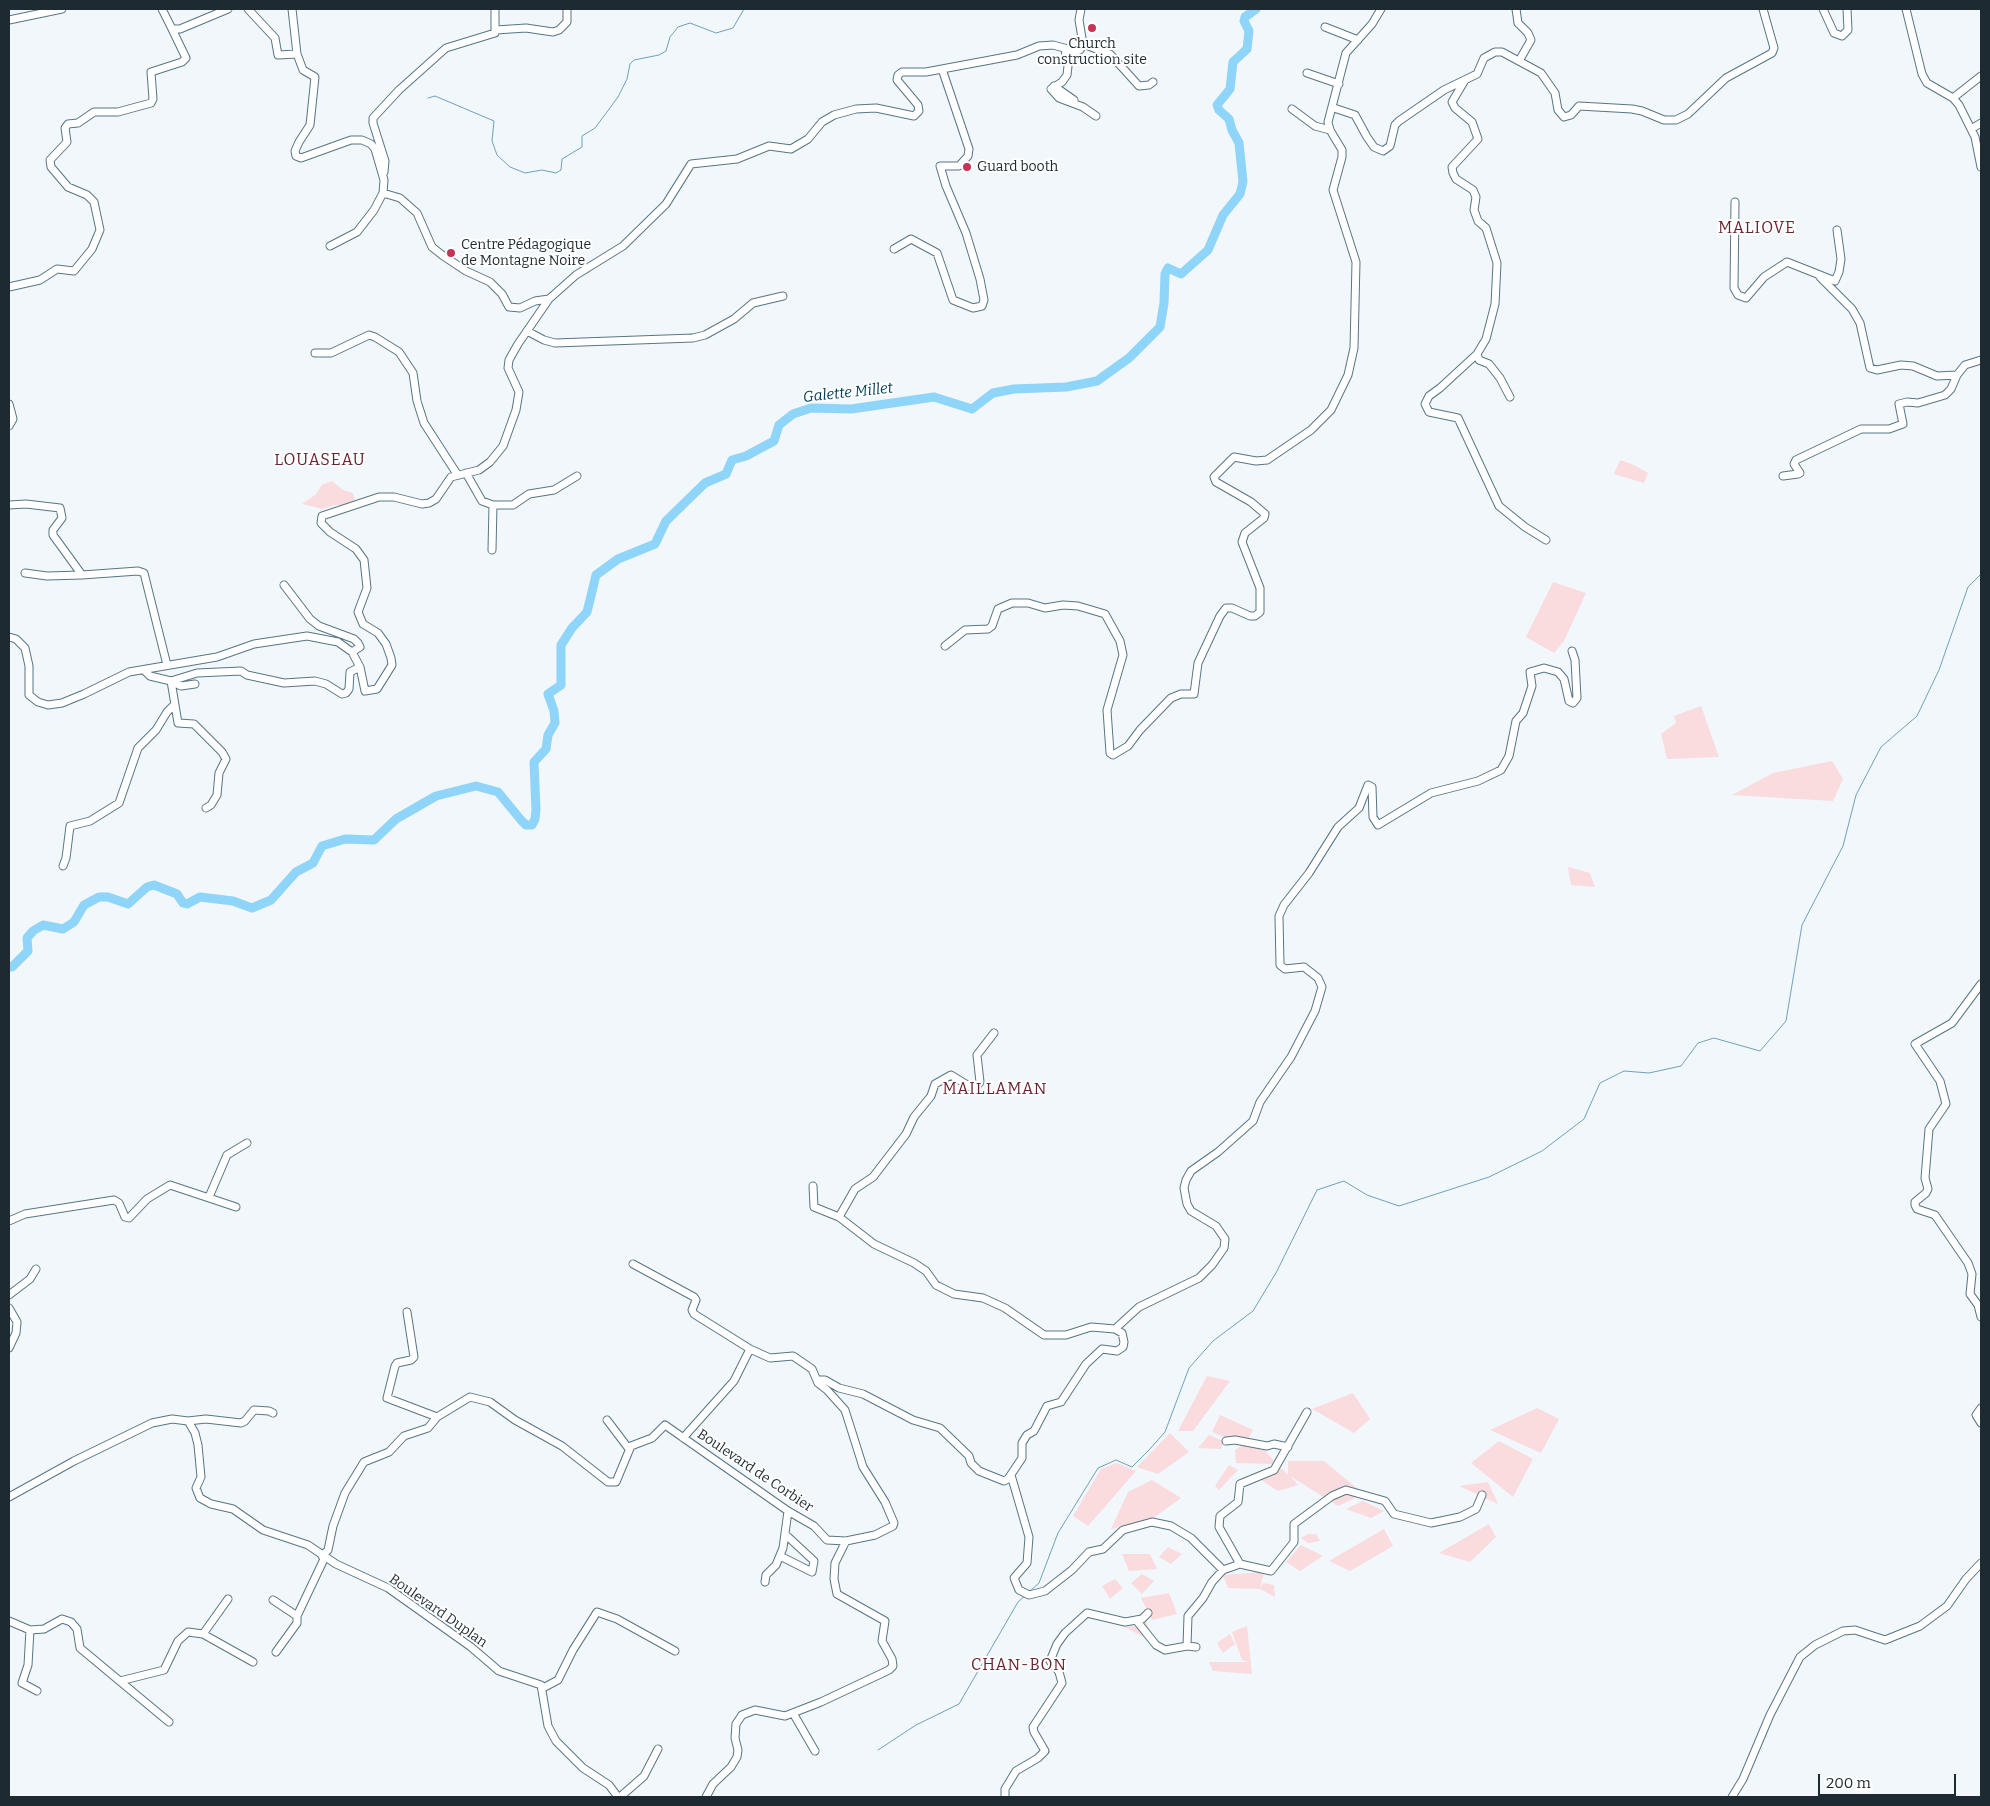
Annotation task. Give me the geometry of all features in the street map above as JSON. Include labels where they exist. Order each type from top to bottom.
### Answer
[{"type":"street","points":[[9,20],[62,9]]},
{"type":"street","points":[[9,287],[40,280],[57,269],[76,270],[92,249],[100,230],[94,202],[87,194],[68,187],[50,167],[50,160],[67,142],[65,128],[68,124],[78,123],[92,113],[118,112],[152,102],[151,72],[182,62],[186,58],[162,9]]},
{"type":"street","points":[[172,29],[180,29],[228,9]]},
{"type":"street","points":[[248,9],[275,38],[278,55],[297,54]]},
{"type":"street","points":[[292,9],[297,54],[303,70],[315,77],[310,125],[299,142],[295,151],[296,156],[301,158],[351,140],[362,140],[375,149],[384,180]]},
{"type":"street","points":[[330,246],[357,232],[374,210],[383,193],[385,161],[373,118],[399,90],[446,48],[489,37],[495,33],[495,9]]},
{"type":"street","points":[[496,30],[526,28],[553,32],[559,30],[567,22],[567,9]]},
{"type":"street","points":[[9,637],[16,639],[25,648],[29,666],[29,694],[38,702],[48,705],[62,703],[84,694],[122,674],[217,656],[271,641],[307,636],[338,642],[352,652],[360,667],[365,691],[372,692],[377,690],[392,665],[386,644],[378,633],[363,624],[358,612],[367,588],[364,560],[356,549],[330,532],[321,523],[322,516],[379,497],[394,497],[422,504],[430,503],[436,499],[451,477],[479,470],[490,462],[503,446],[516,410],[519,392],[508,368],[509,360],[527,331],[549,299],[576,275],[623,246],[640,231],[666,204],[691,164],[737,159],[768,146],[791,148],[808,139],[822,122],[834,115],[856,109],[876,108],[914,116],[919,111],[918,105],[897,80],[898,75],[902,72],[926,72],[1017,55],[1039,46],[1053,45],[1075,51],[1080,50],[1083,44],[1079,20],[1081,9]]},
{"type":"street","points":[[945,646],[964,630],[988,629],[992,626],[998,609],[1012,603],[1028,603],[1046,608],[1063,605],[1078,606],[1105,614],[1120,641],[1123,655],[1107,710],[1110,753],[1113,755],[1128,746],[1140,730],[1171,698],[1181,694],[1194,694],[1198,663],[1220,616],[1226,608],[1232,608],[1250,616],[1260,612],[1260,588],[1242,542],[1245,533],[1264,518],[1265,514],[1251,502],[1216,482],[1214,477],[1234,456],[1256,461],[1267,460],[1311,430],[1331,410],[1348,375],[1354,348],[1356,262],[1333,190],[1342,157],[1339,144],[1330,130],[1328,122],[1334,108],[1343,60],[1381,9]]},
{"type":"street","points":[[1516,9],[1518,23],[1528,33],[1531,40],[1519,61]]},
{"type":"street","points":[[1334,108],[1355,116],[1374,147],[1383,151],[1390,146],[1395,126],[1399,121],[1444,90],[1477,74],[1484,58],[1495,52],[1502,52],[1541,73],[1555,93],[1558,110],[1564,116],[1571,115],[1579,106],[1632,109],[1664,120],[1676,120],[1688,114],[1726,78],[1772,53],[1774,48],[1763,9]]},
{"type":"street","points":[[1823,9],[1834,33],[1842,36],[1848,30],[1847,9]]},
{"type":"street","points":[[1906,9],[1922,74],[1927,83],[1952,98],[1970,129],[1981,167]]},
{"type":"street","points":[[1325,26],[1358,40]]},
{"type":"street","points":[[1083,44],[1110,54],[1121,63],[1125,72],[1139,86],[1149,85],[1153,82]]},
{"type":"street","points":[[1054,86],[1062,82],[1067,75],[1068,66],[1065,49]]},
{"type":"street","points":[[894,249],[911,240],[938,253],[952,300],[973,308],[982,306],[984,300],[980,280],[966,233],[946,186],[940,166],[959,166],[968,156],[970,149],[942,69]]},
{"type":"street","points":[[1307,73],[1338,84]]},
{"type":"street","points":[[1952,98],[1981,76]]},
{"type":"street","points":[[1466,80],[1452,102],[1454,108],[1472,122],[1478,139],[1452,167],[1456,179],[1473,190],[1476,197],[1474,210],[1478,221],[1486,228],[1497,263],[1491,322],[1486,340],[1477,354],[1429,396],[1425,404],[1429,412],[1458,418],[1499,506],[1524,527],[1546,540]]},
{"type":"street","points":[[1054,86],[1079,103]]},
{"type":"street","points":[[1054,86],[1052,89],[1059,98],[1082,107],[1096,116]]},
{"type":"street","points":[[1292,108],[1315,126],[1330,130]]},
{"type":"street","points":[[1970,129],[1981,123]]},
{"type":"street","points":[[383,193],[406,202],[423,224],[432,247],[454,264],[490,282],[502,294],[509,307],[520,308],[535,301],[549,299]]},
{"type":"street","points":[[1735,202],[1734,288],[1738,295],[1746,298],[1764,277],[1787,262],[1820,277],[1835,281],[1840,272],[1842,249],[1837,230]]},
{"type":"street","points":[[1820,277],[1852,309],[1860,323],[1870,368],[1876,370],[1901,365],[1913,366],[1937,376],[1957,375]]},
{"type":"street","points":[[527,331],[544,340],[555,343],[693,338],[705,335],[734,319],[753,303],[783,296]]},
{"type":"street","points":[[315,353],[331,353],[369,335],[375,336],[399,352],[413,373],[417,401],[424,423],[457,474]]},
{"type":"street","points":[[1477,354],[1479,360],[1489,364],[1500,378],[1510,397]]},
{"type":"street","points":[[1783,476],[1800,473],[1794,464],[1796,460],[1861,429],[1898,427],[1903,424],[1899,404],[1924,402],[1945,395],[1951,389],[1957,375],[1965,365],[1981,360]]},
{"type":"street","points":[[9,404],[13,419],[9,426]]},
{"type":"street","points":[[466,473],[482,501],[493,505],[513,505],[529,494],[554,490],[577,476]]},
{"type":"street","points":[[9,505],[40,505],[60,508],[62,518],[53,530],[53,535],[82,575]]},
{"type":"street","points":[[492,550],[493,505]]},
{"type":"street","points":[[25,573],[42,576],[138,571],[144,573],[167,665]]},
{"type":"street","points":[[284,585],[310,619],[319,626],[358,643],[360,647],[352,652]]},
{"type":"street","points":[[1115,1329],[1139,1307],[1199,1278],[1212,1265],[1224,1248],[1225,1239],[1216,1226],[1191,1211],[1187,1204],[1184,1188],[1186,1180],[1191,1171],[1218,1152],[1253,1121],[1260,1102],[1291,1057],[1315,1011],[1322,987],[1318,978],[1304,967],[1285,968],[1280,965],[1279,916],[1284,904],[1309,872],[1338,828],[1359,808],[1368,785],[1372,786],[1373,817],[1378,825],[1431,793],[1478,781],[1501,770],[1509,756],[1516,721],[1523,713],[1532,686],[1530,672],[1535,669],[1544,668],[1558,672],[1564,680],[1569,701],[1573,702],[1577,698],[1575,660],[1572,651]]},
{"type":"street","points":[[171,682],[197,673],[241,671],[247,675],[284,682],[315,681],[326,684],[342,694],[346,693],[349,689],[350,672],[360,667]]},
{"type":"street","points":[[144,670],[150,676],[181,686],[195,684]]},
{"type":"street","points":[[171,682],[178,723],[194,724],[222,752],[226,759],[219,773],[217,795],[211,805],[206,808]]},
{"type":"street","points":[[62,866],[66,858],[70,826],[90,821],[119,803],[138,748],[156,730],[167,712],[174,705]]},
{"type":"street","points":[[1981,984],[1952,1023],[1915,1044],[1940,1081],[1946,1104],[1929,1129],[1925,1178],[1928,1189],[1915,1202],[1915,1205],[1917,1209],[1935,1215],[1968,1263],[1973,1282],[1970,1294],[1978,1305],[1981,1317]]},
{"type":"street","points":[[838,1217],[855,1189],[873,1177],[906,1134],[914,1117],[931,1096],[936,1084],[951,1075],[974,1088],[980,1082],[978,1054],[994,1033]]},
{"type":"street","points":[[209,1197],[227,1155],[247,1143]]},
{"type":"street","points":[[9,1221],[25,1214],[114,1200],[120,1203],[125,1217],[129,1218],[147,1199],[170,1185],[236,1206]]},
{"type":"street","points":[[813,1186],[814,1207],[838,1217],[874,1244],[914,1263],[926,1271],[936,1285],[954,1294],[983,1298],[1005,1308],[1044,1335],[1066,1336],[1092,1327],[1115,1329],[1122,1333],[1124,1342],[1117,1351],[1102,1349],[1086,1364],[1061,1402],[1047,1406],[1034,1431],[1027,1435],[1022,1443],[1022,1458],[1004,1481],[979,1471],[971,1463],[969,1456],[940,1428],[913,1420],[863,1394],[839,1388],[825,1380],[817,1380]]},
{"type":"street","points":[[633,1264],[694,1297],[696,1300],[693,1306],[694,1314],[750,1349],[770,1358],[792,1356],[812,1369],[817,1380],[844,1410],[863,1467],[885,1502],[894,1523],[882,1533],[846,1541],[835,1563],[834,1579],[838,1594],[885,1622],[882,1641],[892,1659],[893,1666],[889,1670],[821,1702],[793,1713],[781,1716],[755,1710],[742,1715],[736,1724],[737,1757],[731,1767],[713,1784],[706,1797]]},
{"type":"street","points":[[9,1295],[30,1279],[36,1269]]},
{"type":"street","points":[[9,1348],[16,1333],[17,1322],[10,1309]]},
{"type":"street","points":[[407,1312],[414,1357],[395,1366],[387,1398],[437,1417]]},
{"type":"street","points":[[683,1438],[734,1381],[750,1349]]},
{"type":"street","points":[[276,1652],[298,1621],[297,1616],[328,1550],[345,1493],[364,1462],[389,1452],[404,1436],[428,1428],[437,1417],[470,1397],[483,1399],[515,1420],[562,1446],[608,1482],[616,1482],[628,1449],[607,1420]]},
{"type":"street","points":[[1981,1408],[1976,1415],[1981,1423]]},
{"type":"street","points":[[9,1497],[74,1461],[152,1423],[172,1419],[188,1421],[206,1419],[241,1423],[254,1410],[273,1413]]},
{"type":"street","points":[[1240,1564],[1219,1526],[1220,1516],[1238,1502],[1240,1484],[1274,1470],[1307,1412]]},
{"type":"street","name":"Boulevard Duplan","points":[[188,1421],[195,1433],[198,1445],[201,1477],[196,1488],[200,1498],[211,1504],[234,1509],[263,1530],[308,1545],[324,1556],[388,1588],[471,1647],[499,1671],[541,1685],[543,1688]]},
{"type":"street","name":"Boulevard de Corbier","points":[[628,1449],[652,1438],[665,1425],[788,1511],[814,1526],[827,1540],[846,1541]]},
{"type":"street","points":[[1226,1442],[1235,1440],[1267,1446],[1274,1444],[1288,1447]]},
{"type":"street","points":[[1010,1475],[1029,1537],[1027,1563],[1014,1578],[1018,1589],[1024,1593],[1029,1595],[1045,1591],[1072,1570],[1089,1552],[1103,1549],[1123,1530],[1152,1522],[1183,1531],[1223,1570]]},
{"type":"street","points":[[1187,1646],[1188,1616],[1223,1570],[1240,1564],[1271,1571],[1294,1542],[1294,1524],[1332,1496],[1346,1490],[1385,1501],[1394,1514],[1431,1523],[1460,1517],[1476,1509],[1482,1495]]},
{"type":"street","points":[[765,1582],[766,1575],[776,1565],[780,1556],[786,1535],[788,1511]]},
{"type":"street","points":[[780,1556],[812,1572],[814,1562],[786,1535]]},
{"type":"street","points":[[1732,1797],[1743,1779],[1770,1715],[1800,1657],[1815,1645],[1843,1631],[1855,1630],[1885,1640],[1920,1626],[1947,1606],[1981,1562]]},
{"type":"street","points":[[203,1634],[228,1599]]},
{"type":"street","points":[[273,1600],[297,1616]]},
{"type":"street","points":[[658,1749],[644,1776],[619,1797],[609,1786],[583,1768],[556,1741],[545,1717],[543,1688],[558,1680],[573,1650],[597,1612],[616,1619],[675,1651]]},
{"type":"street","points":[[1005,1797],[1005,1789],[1016,1771],[1038,1758],[1045,1751],[1033,1727],[1062,1683],[1059,1672],[1050,1661],[1061,1638],[1087,1613],[1126,1622],[1136,1620],[1148,1613]]},
{"type":"street","points":[[9,1622],[30,1630],[48,1628],[62,1619],[70,1622],[77,1629],[80,1648],[169,1722]]},
{"type":"street","points":[[1136,1620],[1156,1645],[1165,1650],[1187,1646],[1196,1647]]},
{"type":"street","points":[[30,1630],[28,1665],[22,1682],[24,1686],[37,1691]]},
{"type":"street","points":[[120,1682],[164,1670],[178,1641],[188,1632],[203,1634],[252,1662]]},
{"type":"street","points":[[793,1713],[815,1751]]},
{"type":"shaded area","points":[[1620,460],[1648,473],[1644,483],[1614,474]]},
{"type":"shaded area","points":[[332,481],[343,490],[353,493],[355,501],[350,505],[335,505],[323,509],[302,504],[315,495],[322,485]]},
{"type":"shaded area","points":[[1553,582],[1586,593],[1564,641],[1554,653],[1526,637]]},
{"type":"shaded area","points":[[1701,706],[1719,757],[1667,759],[1661,734],[1676,723],[1674,716]]},
{"type":"shaded area","points":[[1832,761],[1843,779],[1833,801],[1732,795],[1773,773]]},
{"type":"shaded area","points":[[1568,867],[1590,873],[1595,887],[1571,885]]},
{"type":"shaded area","points":[[1207,1376],[1230,1381],[1193,1431],[1178,1431]]},
{"type":"shaded area","points":[[1353,1393],[1370,1419],[1354,1433],[1312,1409]]},
{"type":"shaded area","points":[[1537,1408],[1559,1419],[1541,1453],[1490,1430]]},
{"type":"shaded area","points":[[1220,1415],[1253,1430],[1245,1445],[1255,1440],[1277,1464],[1236,1463],[1235,1450],[1243,1445],[1212,1432]]},
{"type":"shaded area","points":[[1170,1433],[1189,1452],[1158,1474],[1137,1467]]},
{"type":"shaded area","points":[[1209,1435],[1223,1441],[1221,1449],[1198,1448]]},
{"type":"shaded area","points":[[1499,1441],[1533,1459],[1513,1497],[1471,1463]]},
{"type":"shaded area","points":[[1288,1461],[1324,1461],[1364,1494],[1338,1506],[1290,1476],[1298,1485],[1278,1491],[1260,1479],[1281,1468],[1288,1475]]},
{"type":"shaded area","points":[[1117,1463],[1136,1471],[1088,1526],[1073,1516],[1101,1469]]},
{"type":"shaded area","points":[[1229,1465],[1238,1470],[1219,1490],[1215,1486]]},
{"type":"shaded area","points":[[1152,1480],[1181,1498],[1152,1519],[1111,1529],[1128,1492]]},
{"type":"shaded area","points":[[1488,1482],[1498,1504],[1459,1486]]},
{"type":"shaded area","points":[[1363,1501],[1384,1511],[1371,1518],[1346,1509]]},
{"type":"shaded area","points":[[1489,1524],[1496,1537],[1470,1562],[1439,1553]]},
{"type":"shaded area","points":[[1384,1529],[1393,1546],[1350,1571],[1329,1561]]},
{"type":"shaded area","points":[[1308,1534],[1316,1534],[1320,1541],[1308,1543],[1301,1538]]},
{"type":"shaded area","points":[[1301,1545],[1323,1556],[1300,1571],[1286,1562]]},
{"type":"shaded area","points":[[1168,1547],[1182,1554],[1171,1564],[1159,1557]]},
{"type":"shaded area","points":[[1122,1554],[1150,1554],[1157,1569],[1129,1571]]},
{"type":"shaded area","points":[[1264,1572],[1260,1589],[1228,1588],[1223,1575]]},
{"type":"shaded area","points":[[1142,1574],[1154,1581],[1142,1594],[1131,1583]]},
{"type":"shaded area","points":[[1115,1579],[1123,1588],[1110,1599],[1102,1586]]},
{"type":"shaded area","points":[[1263,1583],[1274,1585],[1275,1597],[1260,1589]]},
{"type":"shaded area","points":[[1169,1593],[1177,1614],[1152,1620],[1141,1598]]},
{"type":"shaded area","points":[[1146,1621],[1154,1642],[1124,1627],[1135,1626]]},
{"type":"shaded area","points":[[1247,1626],[1252,1674],[1213,1671],[1209,1662],[1248,1662],[1242,1660],[1232,1632]]},
{"type":"shaded area","points":[[1230,1634],[1235,1644],[1223,1653],[1217,1643]]},
{"type":"waterway","points":[[428,98],[435,96],[494,121],[492,141],[497,155],[510,167],[525,173],[542,170],[556,173],[561,170],[562,159],[582,147],[582,136],[595,128],[618,97],[627,79],[630,64],[634,60],[659,55],[666,51],[670,37],[678,27],[690,23],[716,33],[733,28],[744,9]]},
{"type":"waterway","name":"Galette Millet","points":[[9,967],[12,967],[28,951],[27,938],[33,931],[43,925],[63,929],[74,922],[84,905],[99,897],[108,897],[128,904],[147,887],[154,885],[177,894],[183,903],[187,904],[200,897],[233,901],[252,908],[271,900],[296,872],[313,863],[322,846],[345,839],[374,840],[396,819],[436,796],[476,786],[498,792],[526,825],[532,825],[536,810],[534,762],[546,749],[548,735],[555,723],[554,711],[548,694],[561,685],[561,645],[572,628],[587,612],[596,575],[618,559],[655,544],[666,521],[705,483],[726,474],[732,460],[746,456],[774,441],[779,425],[793,414],[811,408],[851,409],[934,397],[972,409],[993,393],[1014,389],[1066,387],[1097,381],[1129,358],[1160,327],[1164,303],[1165,274],[1168,268],[1181,274],[1208,250],[1223,215],[1240,194],[1243,182],[1239,143],[1229,119],[1219,110],[1217,105],[1230,89],[1233,62],[1247,49],[1249,31],[1244,21],[1245,17],[1256,9]]},
{"type":"waterway","points":[[1030,1591],[1039,1583],[1058,1533],[1098,1468],[1116,1460],[1132,1467],[1149,1450],[1165,1432],[1189,1368],[1213,1341],[1253,1311],[1277,1271],[1317,1190],[1344,1181],[1367,1195],[1399,1206],[1489,1177],[1542,1151],[1584,1119],[1600,1083],[1624,1071],[1649,1073],[1681,1066],[1698,1043],[1714,1038],[1760,1051],[1786,1021],[1802,925],[1843,846],[1856,795],[1881,747],[1917,716],[1939,670],[1968,587],[1981,574]]},
{"type":"waterway","points":[[878,1750],[916,1725],[959,1704],[1018,1602],[1026,1595]]},
{"type":"place","name":"Church construction site","points":[[1092,28]]},
{"type":"place","name":"Guard booth","points":[[967,167]]},
{"type":"place","name":"Centre Pédagogique de Montagne Noire","points":[[451,253]]},
{"type":"district","name":"MALIOVE","points":[[1757,229]]},
{"type":"district","name":"LOUASEAU","points":[[320,461]]},
{"type":"district","name":"MAILLAMAN","points":[[995,1090]]},
{"type":"district","name":"CHAN-BON","points":[[1019,1666]]}]
